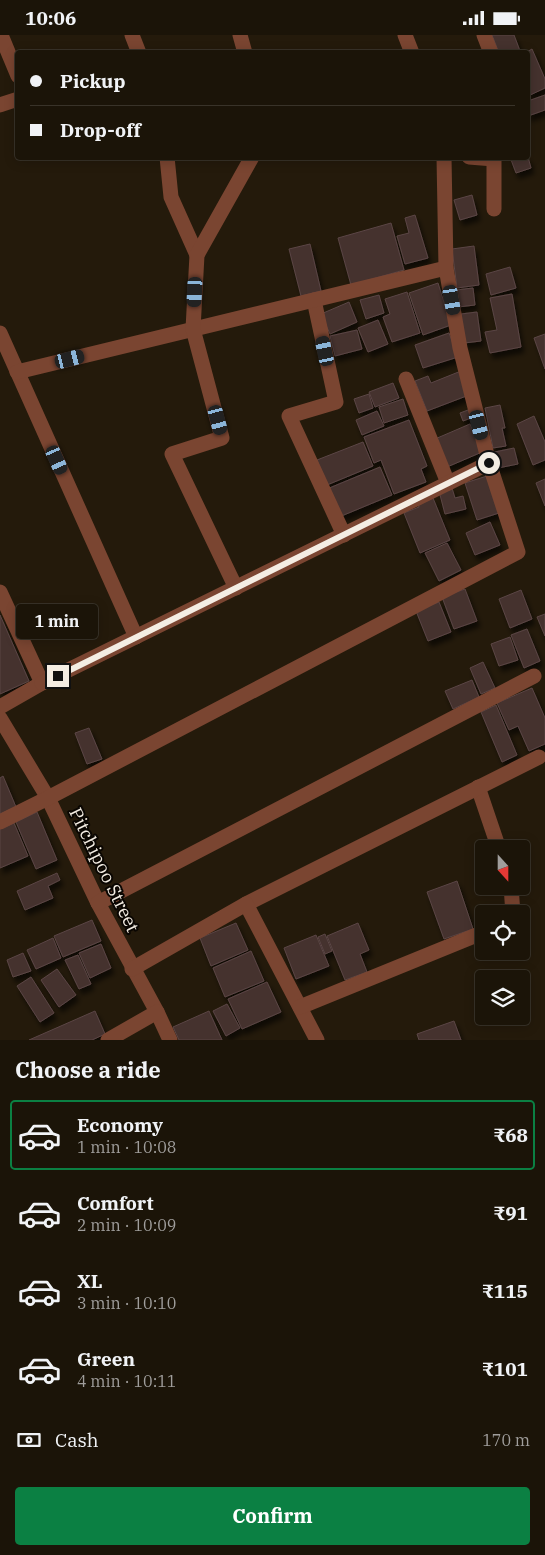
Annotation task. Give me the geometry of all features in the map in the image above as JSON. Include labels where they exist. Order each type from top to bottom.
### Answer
[{"type":"street","points":[[1,35],[15,69]]},
{"type":"street","points":[[132,35],[138,50]]},
{"type":"street","points":[[240,35],[244,50]]},
{"type":"street","points":[[404,35],[411,50]]},
{"type":"street","points":[[484,35],[490,50]]},
{"type":"street","points":[[0,105],[15,100]]},
{"type":"street","points":[[168,160],[171,197],[198,255]]},
{"type":"street","points":[[236,588],[172,454],[222,438],[193,329],[198,255],[250,160]]},
{"type":"street","points":[[0,821],[48,798],[518,552],[489,463],[460,347],[446,268],[444,160]]},
{"type":"street","points":[[494,160],[494,209]]},
{"type":"street","points":[[17,371],[446,268]]},
{"type":"street","points":[[314,300],[336,403],[289,416],[344,535]]},
{"type":"street","points":[[0,333],[136,637]]},
{"type":"street","points":[[406,379],[448,483]]},
{"type":"street","points":[[0,707],[42,683],[489,463]]},
{"type":"street","points":[[0,592],[42,683]]},
{"type":"street","points":[[98,903],[534,676]]},
{"type":"street","name":"Pitchipoo Street","points":[[0,718],[48,798],[98,903],[132,969],[157,1012],[170,1040]]},
{"type":"street","points":[[132,969],[246,904],[539,757]]},
{"type":"street","points":[[478,787],[496,840]]},
{"type":"street","points":[[246,904],[317,1040]]},
{"type":"street","points":[[300,1007],[475,936]]},
{"type":"street","points":[[108,1040],[157,1012]]},
{"type":"building","points":[[492,35],[514,35],[520,50],[498,50]]},
{"type":"building","points":[[532,49],[545,79],[545,88],[530,95],[530,50]]},
{"type":"building","points":[[545,95],[545,110],[530,115],[530,100]]},
{"type":"building","points":[[511,160],[529,160],[531,168],[516,173]]},
{"type":"building","points":[[472,195],[477,215],[460,220],[454,200]]},
{"type":"building","points":[[415,215],[428,258],[405,264],[397,236],[409,233],[405,218]]},
{"type":"building","points":[[391,223],[404,270],[351,285],[338,238]]},
{"type":"building","points":[[310,244],[321,291],[301,296],[289,249]]},
{"type":"building","points":[[474,246],[479,285],[457,288],[452,249]]},
{"type":"building","points":[[510,267],[516,288],[491,295],[486,274]]},
{"type":"building","points":[[438,283],[451,325],[423,335],[409,293]]},
{"type":"building","points":[[473,288],[475,305],[458,307],[456,290]]},
{"type":"building","points":[[407,292],[420,333],[392,342],[383,317],[390,314],[385,299]]},
{"type":"building","points":[[512,294],[521,347],[490,353],[485,332],[497,330],[490,298]]},
{"type":"building","points":[[379,295],[384,313],[366,319],[360,300]]},
{"type":"building","points":[[349,302],[357,322],[330,334],[321,314]]},
{"type":"building","points":[[477,312],[481,341],[464,343],[461,314]]},
{"type":"building","points":[[378,320],[388,344],[368,352],[358,328]]},
{"type":"building","points":[[357,330],[362,349],[335,356],[330,336]]},
{"type":"building","points":[[449,333],[458,357],[423,368],[415,345]]},
{"type":"building","points":[[545,334],[545,369],[534,338]]},
{"type":"building","points":[[461,371],[469,395],[427,411],[415,381],[428,376],[431,383]]},
{"type":"building","points":[[393,383],[399,398],[375,407],[369,392]]},
{"type":"building","points":[[369,394],[373,408],[359,413],[354,399]]},
{"type":"building","points":[[403,399],[408,415],[384,423],[379,407]]},
{"type":"building","points":[[500,405],[505,428],[502,428],[506,446],[493,448],[485,408]]},
{"type":"building","points":[[468,410],[471,418],[463,421],[460,413]]},
{"type":"building","points":[[377,411],[384,426],[362,435],[356,420]]},
{"type":"building","points":[[534,416],[545,442],[545,460],[533,465],[517,424]]},
{"type":"building","points":[[409,420],[427,466],[421,469],[426,482],[394,494],[381,460],[374,463],[364,437]]},
{"type":"building","points":[[470,424],[482,452],[447,467],[435,439]]},
{"type":"building","points":[[363,442],[373,466],[327,485],[317,460]]},
{"type":"building","points":[[514,448],[518,464],[493,469],[490,453]]},
{"type":"building","points":[[380,467],[392,495],[339,517],[327,489]]},
{"type":"building","points":[[487,476],[499,513],[477,520],[465,483]]},
{"type":"building","points":[[545,479],[545,506],[536,483]]},
{"type":"building","points":[[452,488],[455,498],[463,496],[466,509],[445,514],[439,491]]},
{"type":"building","points":[[433,498],[450,540],[420,553],[404,513],[419,507],[418,504]]},
{"type":"building","points":[[490,522],[500,545],[475,555],[466,533]]},
{"type":"building","points":[[447,543],[461,570],[439,581],[425,553]]},
{"type":"building","points":[[465,589],[477,621],[454,629],[442,597]]},
{"type":"building","points":[[521,590],[532,619],[510,628],[499,599]]},
{"type":"building","points":[[439,602],[451,632],[428,641],[416,611]]},
{"type":"building","points":[[545,614],[545,636],[537,617]]},
{"type":"building","points":[[0,615],[29,681],[0,694]]},
{"type":"building","points":[[527,629],[540,661],[524,668],[511,635]]},
{"type":"building","points":[[510,637],[518,660],[499,666],[491,644]]},
{"type":"building","points":[[483,662],[495,688],[481,694],[470,668]]},
{"type":"building","points":[[472,680],[479,697],[453,709],[445,691]]},
{"type":"building","points":[[532,688],[545,718],[545,744],[529,751],[518,726],[509,730],[497,703]]},
{"type":"building","points":[[496,705],[517,755],[502,762],[481,712]]},
{"type":"building","points":[[89,728],[102,759],[87,764],[75,733]]},
{"type":"building","points":[[3,776],[16,807],[0,814],[0,778]]},
{"type":"building","points":[[37,812],[57,860],[36,869],[16,822]]},
{"type":"building","points":[[14,823],[28,856],[0,868],[0,829]]},
{"type":"building","points":[[57,873],[60,880],[48,886],[53,898],[25,910],[17,891]]},
{"type":"building","points":[[457,881],[473,929],[444,939],[427,892]]},
{"type":"building","points":[[92,920],[101,941],[63,957],[54,936]]},
{"type":"building","points":[[236,923],[248,950],[211,966],[200,938]]},
{"type":"building","points":[[358,923],[369,950],[360,954],[367,972],[345,980],[327,936]]},
{"type":"building","points":[[325,934],[332,951],[325,954],[318,937]]},
{"type":"building","points":[[316,935],[329,966],[296,979],[284,948]]},
{"type":"building","points":[[53,938],[61,958],[36,969],[27,950]]},
{"type":"building","points":[[101,944],[111,968],[90,978],[79,953]]},
{"type":"building","points":[[251,951],[264,981],[225,997],[213,968]]},
{"type":"building","points":[[23,953],[31,971],[13,977],[7,960]]},
{"type":"building","points":[[78,955],[91,984],[79,989],[65,960]]},
{"type":"building","points":[[57,969],[76,995],[59,1007],[41,980]]},
{"type":"building","points":[[31,977],[54,1013],[40,1022],[17,986]]},
{"type":"building","points":[[267,982],[281,1012],[242,1029],[228,999]]},
{"type":"building","points":[[227,1004],[240,1028],[226,1036],[213,1011]]},
{"type":"building","points":[[95,1011],[105,1034],[92,1040],[29,1040]]},
{"type":"building","points":[[209,1011],[222,1040],[179,1040],[173,1027]]},
{"type":"building","points":[[454,1021],[461,1040],[419,1040],[417,1034]]},
{"type":"route","points":[[58,676],[489,463]]}]
